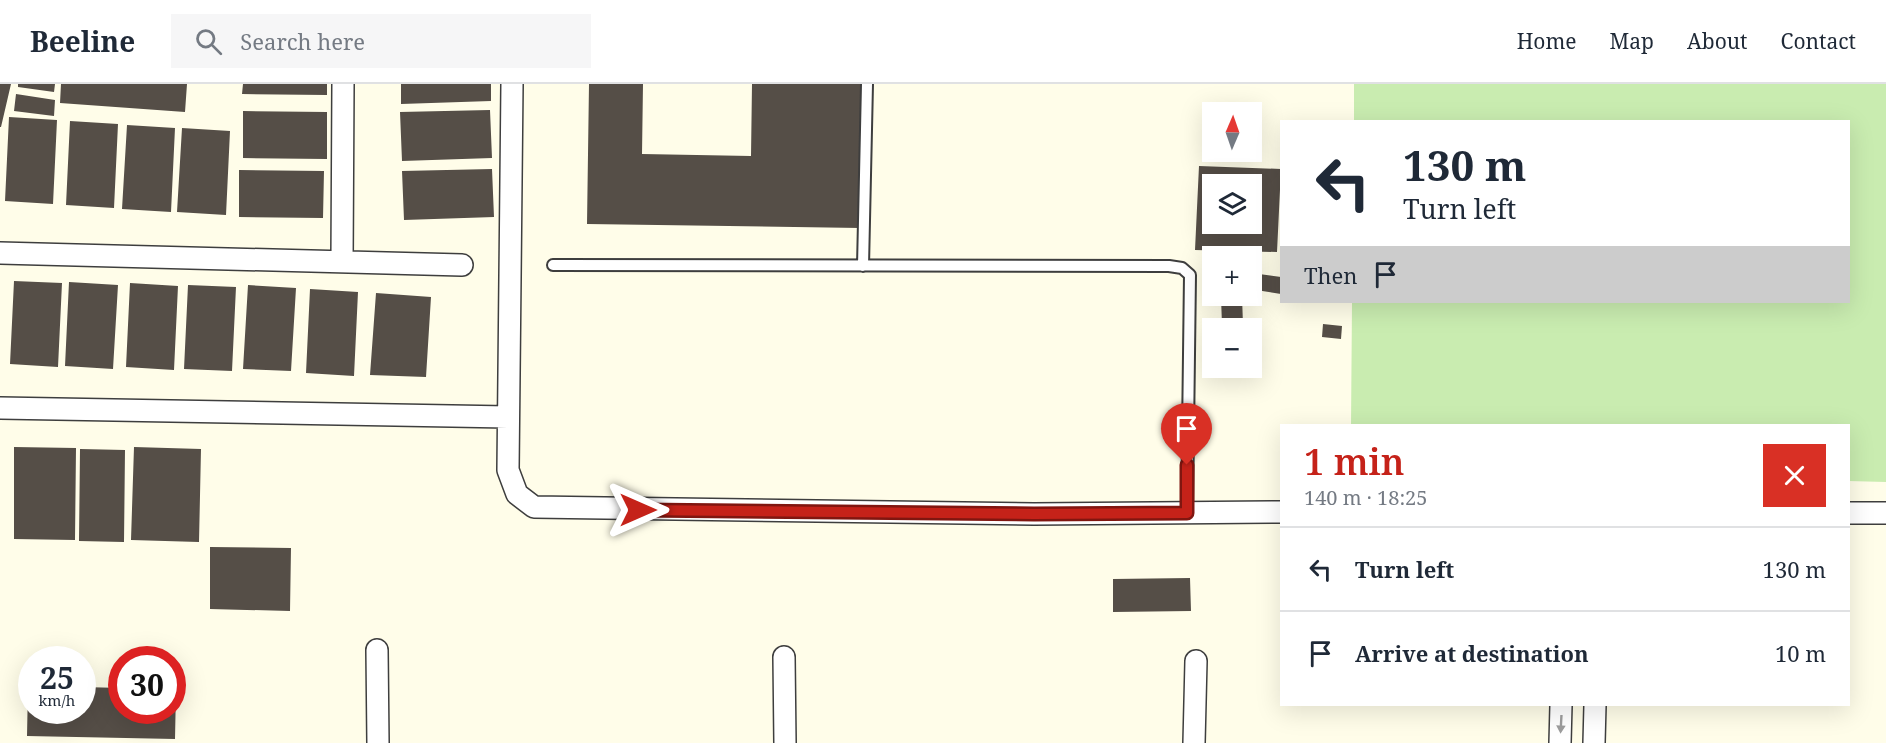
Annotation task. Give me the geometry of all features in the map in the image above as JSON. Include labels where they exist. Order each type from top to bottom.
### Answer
[{"type":"street","points":[[342,262],[344,84]]},
{"type":"street","points":[[512,84],[508,470],[517,494],[534,507],[1034,514],[1280,512]]},
{"type":"street","points":[[0,253],[462,265]]},
{"type":"street","points":[[0,408],[508,417]]},
{"type":"street","points":[[1850,513],[1886,513]]},
{"type":"street","points":[[377,650],[378,743]]},
{"type":"street","points":[[784,657],[785,743]]},
{"type":"street","points":[[1194,743],[1196,661]]},
{"type":"street","points":[[1560,743],[1561,706]]},
{"type":"street","points":[[1594,743],[1595,706]]},
{"type":"lane","points":[[863,266],[867,84]]},
{"type":"lane","points":[[553,265],[1169,266],[1182,268],[1190,275],[1187,513]]},
{"type":"green space","points":[[1354,84],[1886,84],[1886,482],[1850,481],[1850,424],[1351,424],[1352,303],[1850,303],[1850,120],[1354,120]]},
{"type":"building","points":[[0,84],[11,84],[1,127],[0,127]]},
{"type":"building","points":[[18,84],[55,84],[54,92],[18,87]]},
{"type":"building","points":[[61,84],[187,84],[185,112],[60,103]]},
{"type":"building","points":[[243,84],[327,84],[327,95],[242,94]]},
{"type":"building","points":[[401,84],[491,84],[491,101],[401,104]]},
{"type":"building","points":[[589,84],[643,84],[642,154],[751,156],[752,84],[862,84],[860,228],[587,224]]},
{"type":"building","points":[[16,94],[55,100],[54,116],[14,111]]},
{"type":"building","points":[[490,110],[492,158],[402,161],[400,112]]},
{"type":"building","points":[[243,111],[327,112],[327,159],[243,158]]},
{"type":"building","points":[[9,117],[57,120],[53,204],[5,201]]},
{"type":"building","points":[[70,121],[118,124],[114,208],[66,205]]},
{"type":"building","points":[[127,125],[175,128],[171,212],[122,209]]},
{"type":"building","points":[[182,128],[230,131],[226,215],[177,212]]},
{"type":"building","points":[[1199,166],[1280,169],[1277,252],[1262,252],[1262,246],[1202,246],[1202,250],[1195,250]]},
{"type":"building","points":[[492,169],[494,217],[404,220],[402,171]]},
{"type":"building","points":[[239,170],[324,171],[323,218],[239,217]]},
{"type":"building","points":[[1262,274],[1280,277],[1280,294],[1262,291]]},
{"type":"building","points":[[14,281],[62,283],[58,367],[10,364]]},
{"type":"building","points":[[69,282],[118,285],[113,369],[65,366]]},
{"type":"building","points":[[130,283],[178,286],[174,370],[126,367]]},
{"type":"building","points":[[188,285],[236,287],[232,371],[184,369]]},
{"type":"building","points":[[248,285],[296,288],[291,371],[243,369]]},
{"type":"building","points":[[310,289],[358,292],[354,376],[306,373]]},
{"type":"building","points":[[376,293],[431,297],[426,377],[370,375]]},
{"type":"building","points":[[1221,306],[1242,306],[1243,318],[1222,318]]},
{"type":"building","points":[[1323,324],[1342,326],[1341,339],[1322,337]]},
{"type":"building","points":[[14,447],[76,448],[75,540],[14,539]]},
{"type":"building","points":[[134,447],[201,449],[199,542],[131,540]]},
{"type":"building","points":[[80,449],[125,450],[124,542],[79,541]]},
{"type":"building","points":[[210,547],[291,548],[290,611],[210,609]]},
{"type":"building","points":[[1190,578],[1191,611],[1113,612],[1113,579]]},
{"type":"building","points":[[96,687],[108,688],[108,724],[175,724],[175,739],[27,736],[27,724],[96,724]]},
{"type":"route","points":[[638,510],[1034,514],[1187,513],[1187,465]]}]
